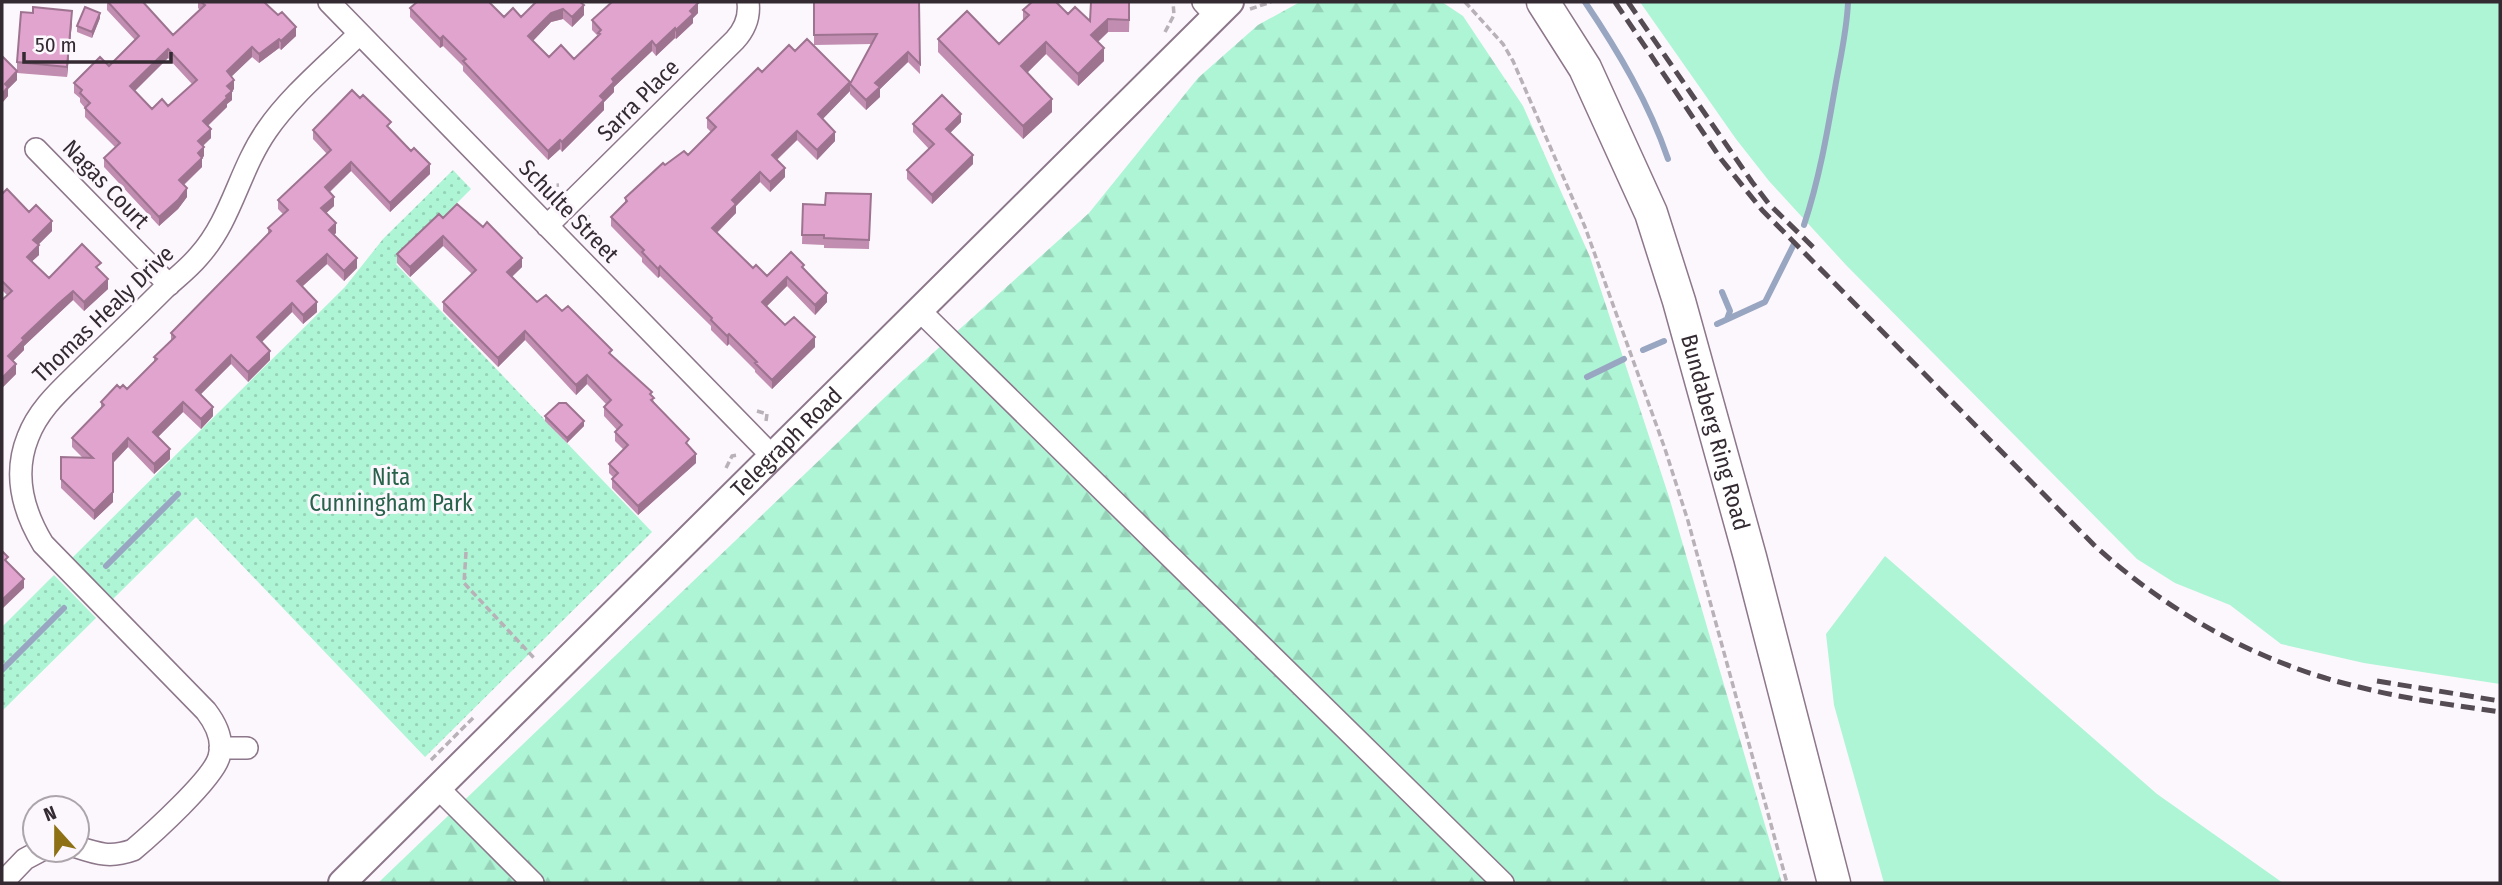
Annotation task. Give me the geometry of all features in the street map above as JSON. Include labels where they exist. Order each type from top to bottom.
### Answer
[{"type":"main road","name":"Bundaberg Ring Road","points":[[1543,2],[1585,68],[1655,226],[1679,301],[1749,557],[1834,883]]},
{"type":"street","name":"Schulte Street","points":[[329,2],[772,456]]},
{"type":"street","name":"Sarra Place","points":[[547,226],[735,40],[745,25],[752,6]]},
{"type":"street","name":"Telegraph Road","points":[[342,883],[920,311],[1216,6]]},
{"type":"street","name":"Thomas Healy Drive","points":[[220,748],[218,730],[206,711],[43,544],[11,473],[28,436],[48,403],[199,257],[224,221],[254,152],[267,130],[285,108],[359,34]]},
{"type":"street","name":"Nagas Court","points":[[36,149],[169,285]]},
{"type":"street","points":[[920,311],[1503,883]]},
{"type":"street","points":[[91,851],[106,856],[133,850],[208,776],[215,766],[220,748],[247,748]]},
{"type":"street","points":[[438,788],[533,883]]},
{"type":"street","points":[[2,883],[21,863]]},
{"type":"path","points":[[1163,34],[1172,20],[1173,2]]},
{"type":"path","points":[[1465,2],[1503,44],[1513,61],[1585,227],[1688,521],[1787,883]]},
{"type":"path","points":[[529,178],[546,186],[564,182]]},
{"type":"path","points":[[466,552],[464,583],[534,658]]},
{"type":"green space","points":[[1300,2],[1442,2],[1463,16],[1523,106],[1590,257],[1669,497],[1782,883],[378,883],[904,379],[1089,213],[1198,78],[1258,25]]},
{"type":"green space","points":[[1640,2],[2500,2],[2500,684],[2364,663],[2281,644],[2230,605],[2175,583],[2137,559],[1846,265],[1769,181],[1736,139]]},
{"type":"green space","name":"Nita Cunningham Park","points":[[453,170],[471,189],[396,264],[652,532],[425,757],[196,517],[113,599],[72,558],[345,287],[383,239]]},
{"type":"green space","points":[[1885,556],[2157,794],[2283,883],[1884,883],[1834,705],[1826,634]]},
{"type":"green space","points":[[54,575],[96,618],[2,711],[2,627]]},
{"type":"building","points":[[108,2],[143,2],[173,35],[205,5],[201,2],[264,2],[278,15],[282,12],[296,27],[281,41],[279,39],[259,54],[252,47],[227,71],[234,80],[227,86],[232,91],[203,121],[211,129],[198,141],[204,147],[198,153],[202,158],[179,180],[187,188],[159,217],[104,158],[120,143],[85,108],[90,103],[74,83],[100,57],[109,66],[139,36]],"holes":[[[168,49],[197,80],[168,106],[162,99],[152,109],[130,86]]]},
{"type":"building","points":[[417,2],[489,2],[504,17],[513,8],[521,17],[536,2],[580,2],[584,5],[572,17],[563,9],[551,13],[528,36],[549,57],[561,45],[574,59],[600,34],[598,33],[601,30],[592,20],[612,2],[698,3],[690,11],[693,14],[676,30],[675,28],[656,46],[652,41],[612,79],[614,82],[600,96],[604,100],[562,142],[560,140],[548,151],[463,61],[466,59],[443,36],[440,39],[410,8]]},
{"type":"building","points":[[814,2],[919,2],[920,64],[908,52],[875,83],[880,87],[866,100],[850,84],[877,34],[814,35]]},
{"type":"building","points":[[1032,2],[1056,2],[1068,14],[1075,7],[1090,21],[1091,2],[1129,2],[1129,20],[1108,19],[1091,35],[1104,48],[1078,74],[1046,42],[1021,66],[1052,99],[1023,126],[938,39],[967,11],[999,44],[1029,15],[1023,10]]},
{"type":"building","points":[[33,7],[72,11],[67,67],[17,62],[21,12],[33,13]]},
{"type":"building","points":[[85,7],[100,13],[92,32],[77,26]]},
{"type":"building","points":[[807,39],[850,82],[818,114],[835,132],[817,150],[797,131],[772,155],[785,168],[770,182],[760,172],[732,200],[736,204],[712,228],[753,268],[756,265],[767,276],[791,252],[827,293],[815,305],[787,277],[762,302],[785,325],[794,317],[815,337],[772,380],[660,266],[658,269],[642,252],[644,250],[611,217],[627,201],[625,198],[663,163],[665,165],[684,151],[688,155],[716,127],[707,118],[758,68],[762,72],[789,45],[795,51]]},
{"type":"building","points":[[2,56],[17,71],[5,84],[8,87],[2,94]]},
{"type":"building","points":[[352,90],[360,98],[363,95],[391,122],[387,126],[411,151],[414,148],[430,164],[390,203],[351,162],[325,187],[334,197],[321,208],[336,223],[329,230],[357,258],[344,271],[327,254],[297,281],[317,302],[303,315],[292,303],[257,337],[270,351],[248,372],[231,355],[196,390],[213,407],[201,419],[183,402],[153,432],[170,449],[154,464],[128,438],[113,454],[113,492],[94,511],[61,479],[61,457],[93,458],[72,438],[104,405],[101,402],[117,385],[120,388],[123,385],[127,389],[157,359],[154,357],[175,337],[171,333],[271,231],[268,228],[288,210],[278,200],[331,150],[313,130]]},
{"type":"building","points":[[942,95],[961,114],[946,129],[973,155],[932,195],[907,170],[934,144],[913,124]]},
{"type":"building","points":[[7,189],[29,212],[36,205],[52,221],[33,240],[39,245],[27,257],[49,278],[82,244],[101,263],[96,267],[108,279],[84,302],[73,291],[58,304],[22,338],[24,340],[8,356],[16,364],[2,378],[2,300],[12,291],[2,281],[2,194]]},
{"type":"building","points":[[826,193],[871,194],[869,240],[802,235],[803,204],[825,205]]},
{"type":"building","points":[[457,204],[483,227],[487,222],[522,258],[507,272],[537,302],[546,295],[562,311],[568,306],[612,350],[609,353],[652,392],[650,394],[654,398],[651,400],[689,439],[686,443],[696,454],[638,506],[612,479],[618,473],[609,464],[628,445],[615,432],[622,425],[604,407],[611,400],[587,375],[576,385],[525,331],[498,358],[443,302],[476,270],[443,236],[410,267],[397,254],[439,214],[443,218]]},
{"type":"building","points":[[559,403],[566,403],[584,421],[567,438],[545,416]]},
{"type":"building","points":[[2,551],[8,557],[5,560],[24,579],[2,600]]},
{"type":"waterway","points":[[1585,2],[1632,78],[1668,159]]},
{"type":"waterway","points":[[1804,225],[1826,140],[1848,2]]},
{"type":"waterway","points":[[1717,324],[1765,302],[1794,244]]},
{"type":"waterway","points":[[1722,292],[1730,311],[1727,319]]},
{"type":"waterway","points":[[1643,350],[1664,341]]},
{"type":"waterway","points":[[1587,377],[1624,359]]},
{"type":"waterway","points":[[106,566],[178,494]]},
{"type":"waterway","points":[[2,670],[64,608]]},
{"type":"railway","points":[[1615,2],[1721,159],[1762,210],[2094,545],[2123,570],[2153,593],[2217,633],[2286,665],[2376,691],[2500,712]]},
{"type":"railway","points":[[1628,2],[1752,182],[1769,204],[1815,249]]},
{"type":"railway","points":[[2377,681],[2500,701]]}]
